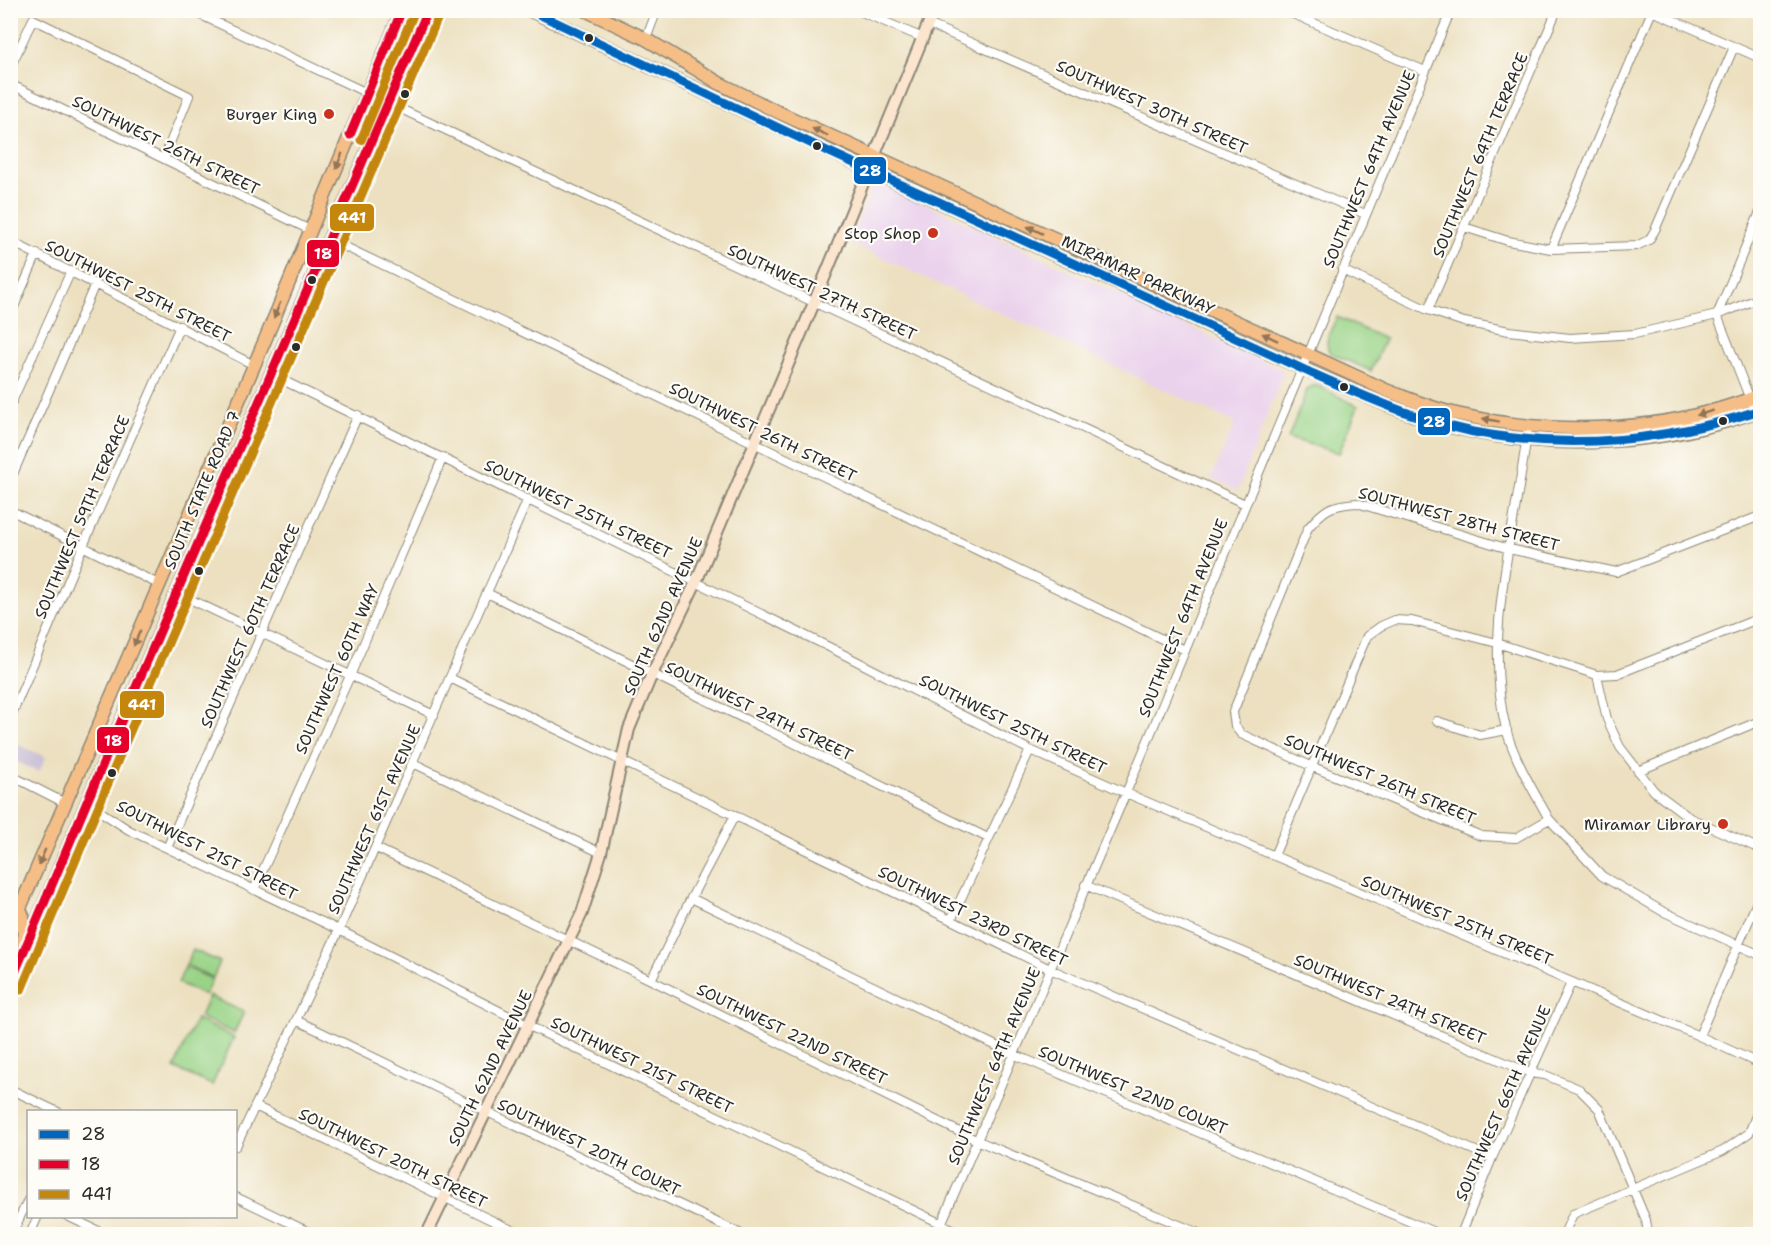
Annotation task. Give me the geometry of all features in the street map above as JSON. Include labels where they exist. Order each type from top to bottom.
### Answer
[{"type":"main road","name":"SOUTH STATE ROAD 7","points":[[10,931],[265,340],[402,10]]},
{"type":"main road","name":"SOUTH STATE ROAD 7","points":[[10,985],[428,10]]},
{"type":"main road","name":"MIRAMAR PARKWAY","points":[[529,10],[867,170],[1382,404],[1421,417],[1454,427],[1526,440],[1595,442],[1651,437],[1696,429],[1758,411]]},
{"type":"main road","name":"MIRAMAR PARKWAY","points":[[585,10],[646,39],[719,83],[873,156],[1308,355],[1425,405],[1457,414],[1528,426],[1596,429],[1652,424],[1694,416],[1756,397]]},
{"type":"main road","points":[[1100,276],[1115,273],[1139,283],[1155,285]]},
{"type":"main road","points":[[265,340],[265,361],[270,374]]},
{"type":"main road","points":[[254,365],[260,377],[260,399]]},
{"type":"main road","points":[[79,771],[87,803]]},
{"type":"main road","points":[[66,803],[72,816],[73,837]]},
{"type":"main road","points":[[20,909],[24,925],[24,953]]},
{"type":"street","points":[[190,10],[367,93]]},
{"type":"street","points":[[646,39],[657,10]]},
{"type":"street","points":[[857,10],[923,38]]},
{"type":"street","name":"SOUTH 62ND AVENUE","points":[[427,1234],[582,912],[601,853],[629,729],[652,674],[696,582],[934,10]]},
{"type":"street","points":[[1284,10],[1425,72]]},
{"type":"street","name":"SOUTHWEST 64TH AVENUE","points":[[937,1234],[1126,793],[1341,270],[1451,10]]},
{"type":"street","name":"SOUTHWEST 64TH TERRACE","points":[[1428,310],[1557,10]]},
{"type":"street","points":[[1551,249],[1651,11],[1761,58]]},
{"type":"street","points":[[10,68],[33,19],[189,96],[164,158]]},
{"type":"street","name":"SOUTHWEST 30TH STREET","points":[[928,24],[1365,214]]},
{"type":"street","points":[[1464,227],[1508,241],[1551,249],[1636,246],[1648,240],[1655,230],[1734,47]]},
{"type":"street","name":"SOUTHWEST 26TH STREET","points":[[10,84],[310,230]]},
{"type":"street","name":"SOUTHWEST 27TH STREET","points":[[388,103],[1245,504]]},
{"type":"street","points":[[1761,212],[1717,315],[1756,397],[1761,425]]},
{"type":"street","name":"SOUTHWEST 26TH STREET","points":[[329,239],[1185,650]]},
{"type":"street","name":"SOUTHWEST 25TH STREET","points":[[11,242],[254,365]]},
{"type":"street","points":[[10,316],[37,254]]},
{"type":"street","points":[[1341,270],[1428,310],[1464,322],[1509,332],[1570,338],[1635,334],[1717,315],[1761,298]]},
{"type":"street","points":[[10,406],[71,271]]},
{"type":"street","points":[[10,481],[95,284]]},
{"type":"street","name":"SOUTHWEST 59TH TERRACE","points":[[10,719],[180,326]]},
{"type":"street","name":"SOUTHWEST 25TH STREET","points":[[270,374],[831,648],[1030,750],[1761,1064]]},
{"type":"street","name":"SOUTHWEST 60TH TERRACE","points":[[167,848],[358,416]]},
{"type":"street","points":[[1528,426],[1497,643],[1498,685],[1507,730],[1524,774],[1549,819],[1602,876],[1662,911],[1761,955]]},
{"type":"street","name":"SOUTHWEST 60TH WAY","points":[[254,890],[350,676],[443,457]]},
{"type":"street","name":"SOUTHWEST 61ST AVENUE","points":[[237,1144],[339,930],[528,499]]},
{"type":"street","name":"SOUTHWEST 28TH STREET","points":[[1235,726],[1233,712],[1308,528],[1321,513],[1333,505],[1357,503],[1509,549],[1616,572],[1761,516]]},
{"type":"street","points":[[10,510],[160,585]]},
{"type":"street","points":[[177,592],[434,715]]},
{"type":"street","name":"SOUTHWEST 24TH STREET","points":[[487,593],[988,838]]},
{"type":"street","points":[[1274,856],[1367,636],[1381,626],[1395,620],[1412,621],[1497,643],[1597,675],[1617,674],[1761,618]]},
{"type":"street","points":[[1597,675],[1606,719],[1620,747],[1654,791],[1690,818],[1761,849]]},
{"type":"street","name":"SOUTHWEST 23RD STREET","points":[[450,678],[1050,969],[1492,1158]]},
{"type":"street","points":[[1437,721],[1480,735],[1507,730]]},
{"type":"street","points":[[1638,771],[1761,721]]},
{"type":"street","name":"SOUTHWEST 26TH STREET","points":[[1235,726],[1241,734],[1313,767],[1481,836],[1516,838],[1549,819]]},
{"type":"street","points":[[951,920],[1030,750]]},
{"type":"street","points":[[413,763],[601,853]]},
{"type":"street","points":[[10,775],[66,803]]},
{"type":"street","name":"SOUTHWEST 21ST STREET","points":[[87,803],[129,830],[963,1234]]},
{"type":"street","points":[[651,980],[735,816]]},
{"type":"street","name":"SOUTHWEST 22ND STREET","points":[[376,848],[976,1140],[1201,1234]]},
{"type":"street","name":"SOUTHWEST 24TH STREET","points":[[1085,885],[1530,1073],[1545,1075],[1579,1089],[1599,1109],[1646,1220],[1648,1234]]},
{"type":"street","points":[[1699,1036],[1761,896]]},
{"type":"street","name":"SOUTHWEST 22ND COURT","points":[[691,898],[1013,1054],[1439,1234]]},
{"type":"street","name":"SOUTHWEST 66TH AVENUE","points":[[1461,1234],[1492,1158],[1571,983]]},
{"type":"street","name":"SOUTHWEST 20TH COURT","points":[[296,1020],[741,1234]]},
{"type":"street","points":[[10,1089],[54,1110]]},
{"type":"street","name":"SOUTHWEST 20TH STREET","points":[[255,1106],[520,1234]]},
{"type":"street","points":[[1564,1234],[1573,1214],[1723,1151],[1749,1133],[1761,1106]]},
{"type":"street","points":[[237,1197],[313,1234]]},
{"type":"street","points":[[12,1234],[27,1202]]},
{"type":"street","points":[[30,1234],[37,1218]]},
{"type":"street","points":[[72,1218],[105,1234]]},
{"type":"shaded area","points":[[876,181],[1284,371],[1238,490],[1211,478],[1235,423],[849,242]]},
{"type":"shaded area","points":[[12,742],[46,757],[39,772],[11,759]]},
{"type":"green space","points":[[1337,317],[1385,339],[1371,371],[1330,353],[1327,340]]},
{"type":"green space","points":[[1312,386],[1318,386],[1358,406],[1339,453],[1288,438],[1307,390]]},
{"type":"green space","points":[[193,950],[220,962],[213,978],[186,965]]},
{"type":"green space","points":[[185,967],[212,979],[205,995],[178,983]]},
{"type":"green space","points":[[209,996],[244,1012],[234,1033],[200,1017]]},
{"type":"green space","points":[[196,1019],[234,1037],[212,1085],[174,1068]]},
{"type":"transit line","name":"18","points":[[350,135],[402,10]]},
{"type":"transit line","name":"18","points":[[10,984],[428,10]]},
{"type":"transit line","name":"28","points":[[530,10],[825,150],[1309,372],[1421,418],[1491,435],[1559,442],[1660,435],[1760,410]]},
{"type":"transit line","name":"441","points":[[361,140],[413,15]]},
{"type":"transit line","name":"441","points":[[21,990],[439,15]]},
{"type":"place","name":"Burger King","points":[[329,114]]},
{"type":"place","name":"Stop Shop","points":[[933,233]]},
{"type":"place","name":"Miramar Library","points":[[1723,824]]}]
